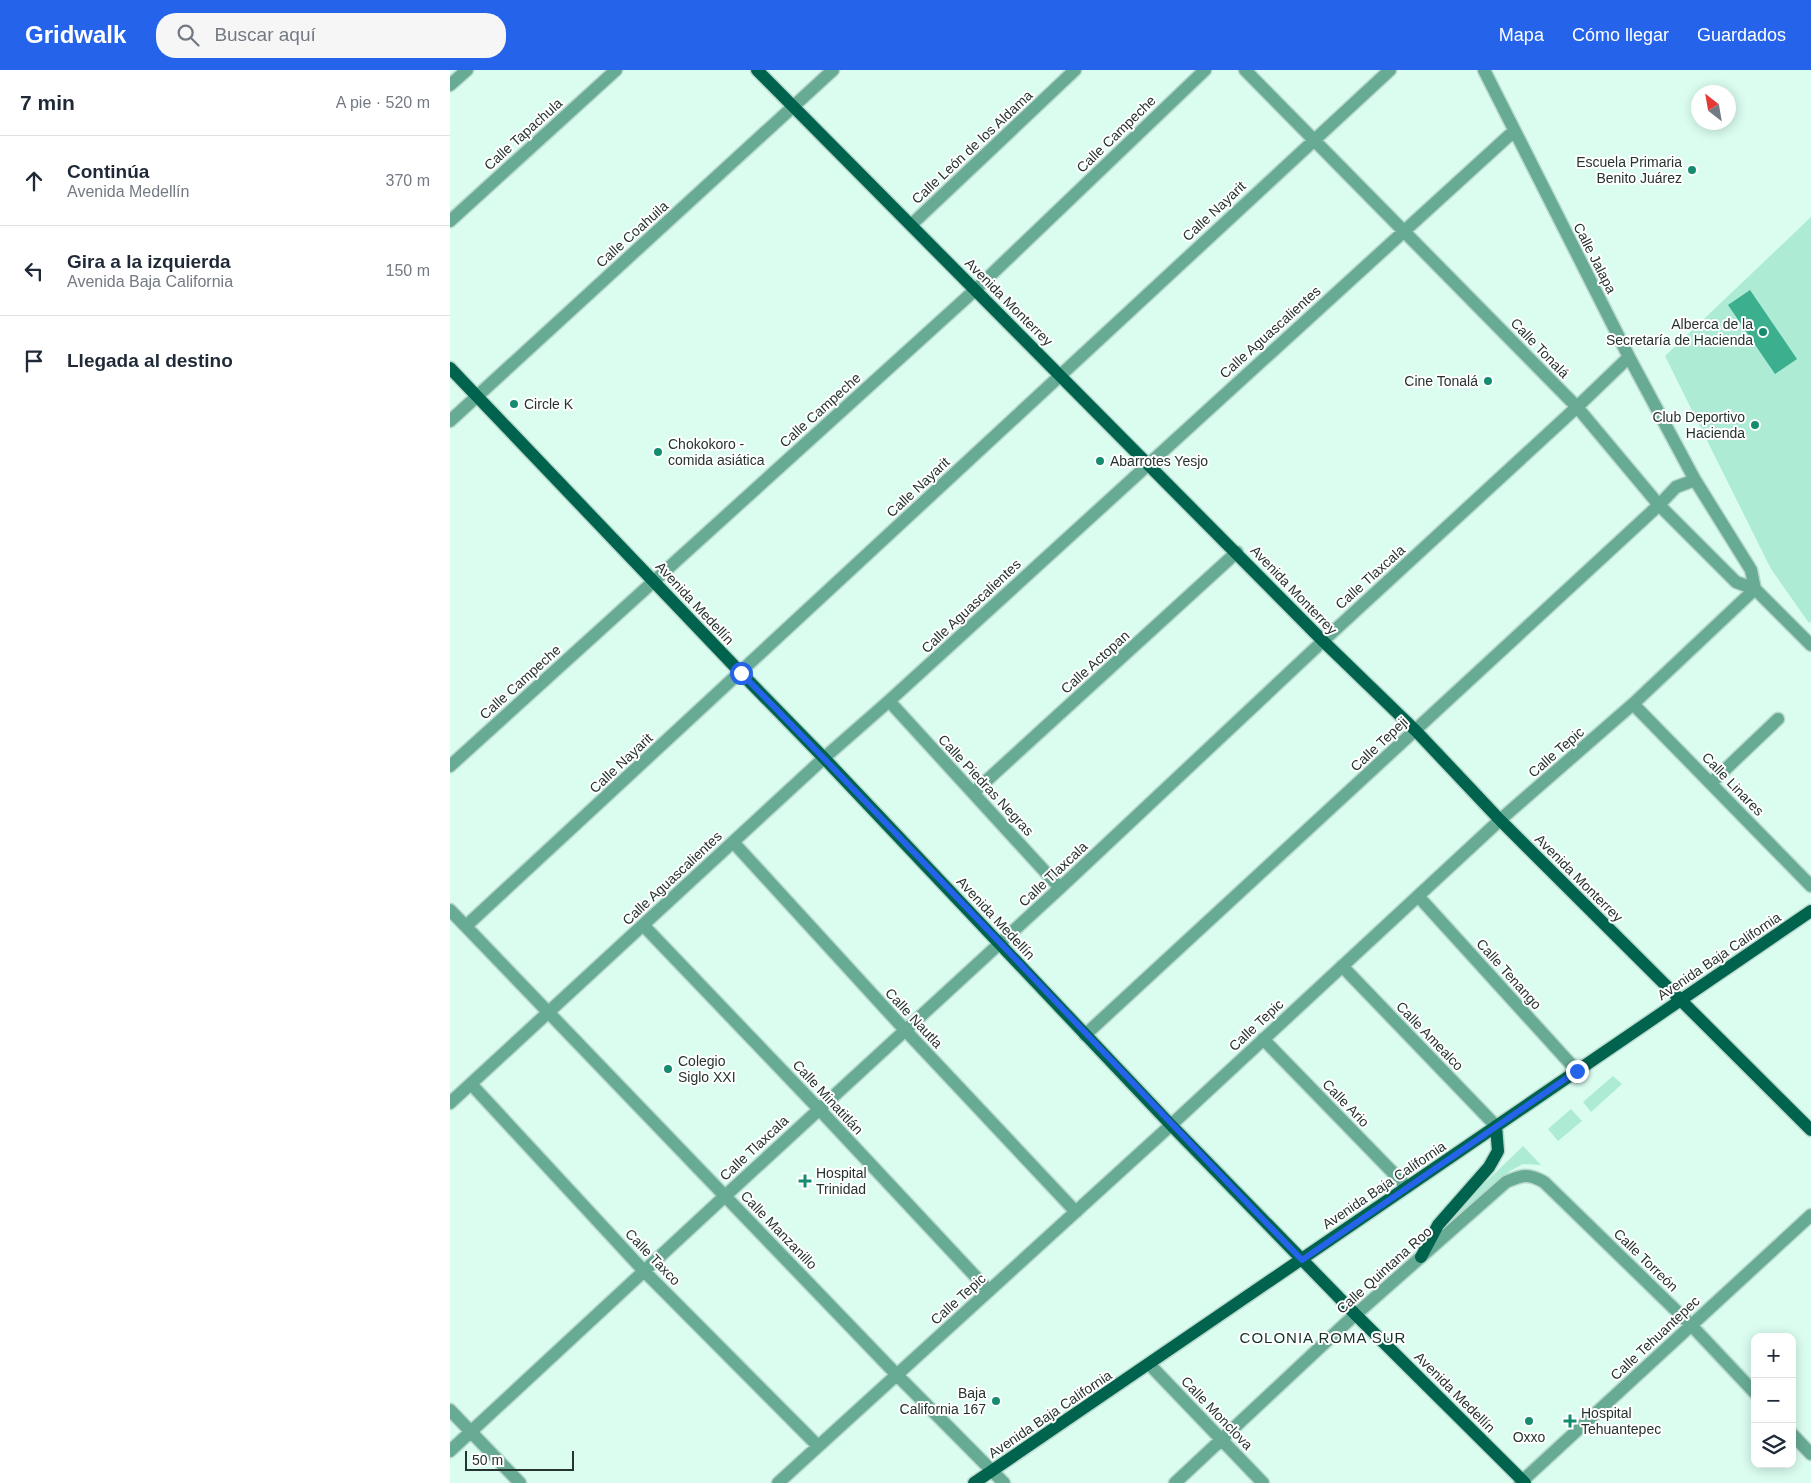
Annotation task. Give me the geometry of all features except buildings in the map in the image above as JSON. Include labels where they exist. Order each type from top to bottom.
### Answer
[{"type":"main road","name":"Avenida Monterrey","points":[[757,70],[1237,552],[1322,641],[1416,731],[1500,820],[1811,1130]]},
{"type":"main road","name":"Avenida Medellín","points":[[450,368],[824,758],[1171,1125],[1522,1482]]},
{"type":"main road","name":"Avenida Baja California","points":[[974,1483],[1811,911]]},
{"type":"main road","points":[[1421,1257],[1438,1225],[1489,1167],[1498,1151],[1496,1126]]},
{"type":"street","points":[[450,85],[466,70]]},
{"type":"street","name":"Calle Tapachula","points":[[450,221],[616,70]]},
{"type":"street","name":"Calle Coahuila","points":[[450,421],[833,70]]},
{"type":"street","name":"Calle León de los Aldama","points":[[911,225],[1075,70]]},
{"type":"street","name":"Calle Campeche","points":[[450,766],[975,290],[1205,70]]},
{"type":"street","name":"Calle Tonalá","points":[[1245,70],[1577,407],[1659,505],[1736,582],[1755,589],[1811,644]]},
{"type":"street","name":"Calle Nayarit","points":[[466,926],[1390,70]]},
{"type":"street","name":"Calle Jalapa","points":[[1484,70],[1629,357],[1695,480],[1751,570],[1755,589]]},
{"type":"street","name":"Calle Aguascalientes","points":[[450,1102],[824,758],[889,702],[1514,131]]},
{"type":"street","name":"Calle Tlaxcala","points":[[450,1451],[1060,888],[1322,641],[1629,357]]},
{"type":"street","name":"Calle Tepeji","points":[[1086,1035],[1416,731],[1676,487],[1695,480]]},
{"type":"street","name":"Calle Actopan","points":[[973,793],[1237,552]]},
{"type":"street","name":"Calle Tepic","points":[[778,1483],[1171,1125],[1500,820],[1633,704],[1755,589]]},
{"type":"street","name":"Calle Piedras Negras","points":[[889,702],[1060,888]]},
{"type":"street","name":"Calle Linares","points":[[1633,704],[1811,886]]},
{"type":"street","points":[[1711,783],[1778,719]]},
{"type":"street","name":"Calle Nautla","points":[[732,842],[1076,1212]]},
{"type":"street","name":"Calle Tenango","points":[[1418,896],[1577,1071]]},
{"type":"street","name":"Calle Manzanillo","points":[[450,910],[897,1375],[1004,1483]]},
{"type":"street","name":"Calle Minatitlán","points":[[643,925],[819,1109],[988,1291]]},
{"type":"street","name":"Calle Amealco","points":[[1342,966],[1496,1126]]},
{"type":"street","name":"Calle Ario","points":[[1263,1039],[1407,1187]]},
{"type":"street","name":"Calle Taxco","points":[[471,1084],[644,1271],[818,1446]]},
{"type":"street","name":"Calle Quintana Roo","points":[[1175,1483],[1356,1314],[1506,1182],[1520,1176],[1532,1175]]},
{"type":"street","name":"Calle Torreón","points":[[1532,1175],[1544,1182],[1691,1325],[1751,1389]]},
{"type":"street","name":"Calle Tehuantepec","points":[[1522,1482],[1811,1214]]},
{"type":"street","name":"Calle Monclova","points":[[1149,1364],[1263,1483]]},
{"type":"street","points":[[450,1410],[520,1483]]},
{"type":"street","points":[[1796,1438],[1811,1454]]},
{"type":"shaded area","name":"Club Deportivo Hacienda","points":[[1811,217],[1811,621],[1809,623],[1771,569],[1665,356]]},
{"type":"shaded area","name":"Alberca de la Secretaría de Hacienda","points":[[1750,290],[1797,359],[1775,374],[1728,305]]},
{"type":"shaded area","points":[[1613,1076],[1622,1084],[1591,1112],[1583,1102]]},
{"type":"shaded area","points":[[1571,1109],[1582,1121],[1558,1141],[1548,1129]]},
{"type":"shaded area","points":[[1523,1146],[1541,1165],[1523,1164],[1510,1171],[1424,1249],[1448,1219]]},
{"type":"place","name":"Escuela Primaria Benito Juárez","points":[[1692,170]]},
{"type":"place","name":"Alberca de la Secretaría de Hacienda","points":[[1763,332]]},
{"type":"place","name":"Cine Tonalá","points":[[1488,381]]},
{"type":"place","name":"Circle K","points":[[514,404]]},
{"type":"place","name":"Club Deportivo Hacienda","points":[[1755,425]]},
{"type":"place","name":"Chokokoro - comida asiática","points":[[658,452]]},
{"type":"place","name":"Abarrotes Yesjo","points":[[1100,461]]},
{"type":"place","name":"Colegio Siglo XXI","points":[[668,1069]]},
{"type":"place","name":"Hospital Trinidad","points":[[805,1181]]},
{"type":"place","name":"Baja California 167","points":[[996,1401]]},
{"type":"place","name":"Oxxo","points":[[1529,1421]]},
{"type":"place","name":"Hospital Tehuantepec","points":[[1570,1421]]},
{"type":"district","name":"COLONIA ROMA SUR","points":[[1323,1338]]},
{"type":"route","points":[[741,673],[1302,1260],[1577,1071]]}]
